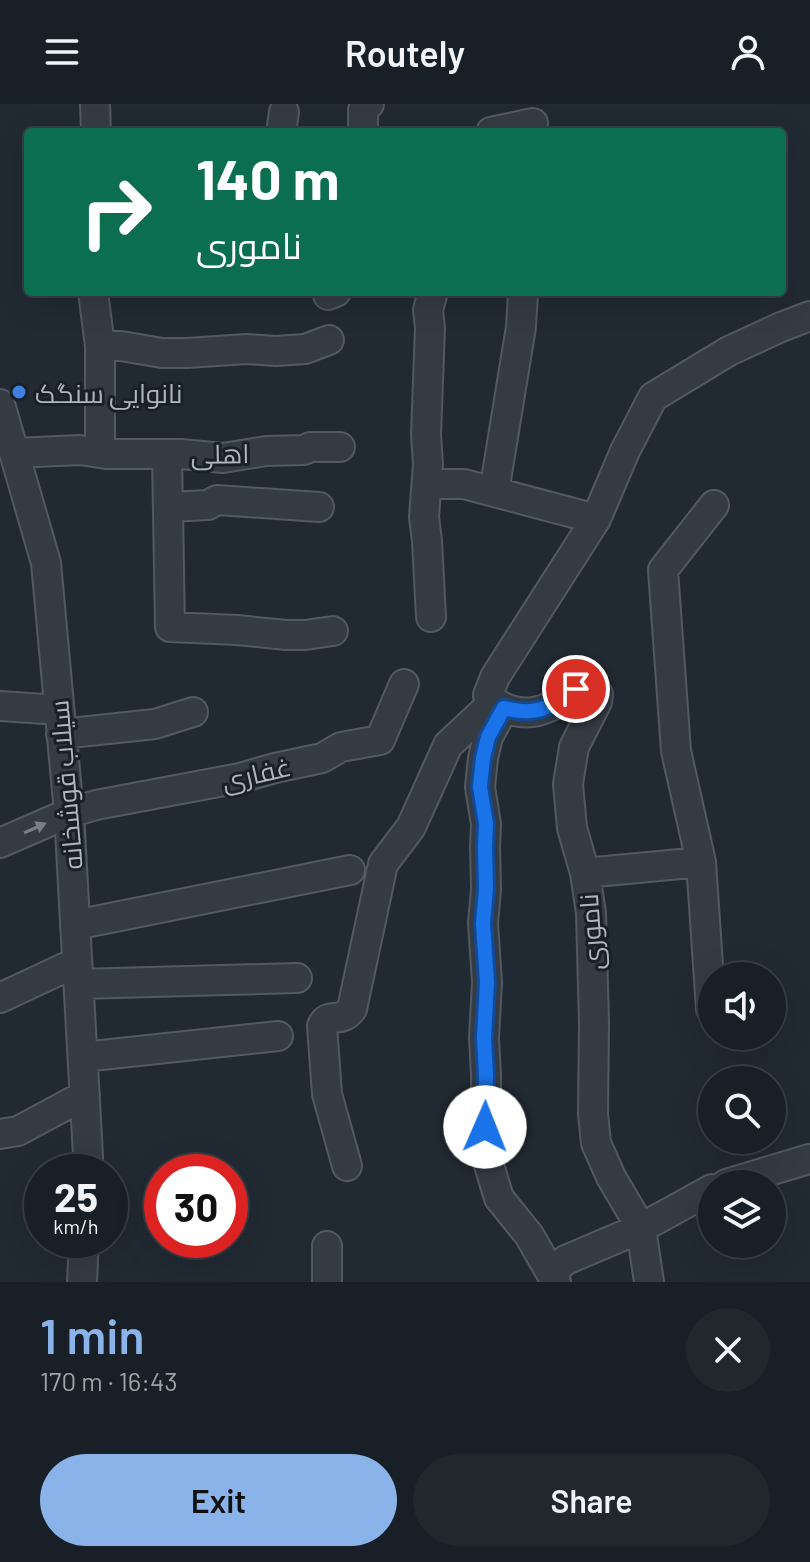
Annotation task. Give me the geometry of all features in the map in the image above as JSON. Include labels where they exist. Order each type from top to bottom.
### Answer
[{"type":"street","points":[[95,104],[96,128]]},
{"type":"street","points":[[363,128],[363,110],[369,104]]},
{"type":"street","points":[[505,128],[534,120]]},
{"type":"street","points":[[94,296],[100,346],[100,453]]},
{"type":"street","points":[[431,617],[424,517],[428,310],[432,296]]},
{"type":"street","points":[[494,492],[520,337],[523,296]]},
{"type":"street","points":[[499,705],[488,695],[495,677],[596,519],[625,451],[653,397],[729,351],[810,316]]},
{"type":"street","points":[[100,346],[162,353],[246,349],[276,351],[305,349],[329,340]]},
{"type":"street","name":"سیلاب قوشخانه","points":[[0,404],[46,563],[69,813],[87,1154]]},
{"type":"street","name":"اهلی","points":[[15,453],[80,450],[223,458],[266,451],[340,447]]},
{"type":"street","points":[[167,454],[170,627],[286,635],[333,631]]},
{"type":"street","points":[[427,484],[464,484],[596,519]]},
{"type":"street","points":[[168,507],[208,505],[217,500],[319,507]]},
{"type":"street","points":[[708,962],[701,862],[676,751],[663,570],[714,505]]},
{"type":"street","name":"غفاری","points":[[69,813],[96,805],[240,778],[322,758],[341,747],[380,740],[404,684]]},
{"type":"street","name":"ناموری","points":[[499,705],[517,712],[549,707],[583,685],[598,694],[574,747],[568,784],[572,828],[585,873],[592,926],[593,1114],[596,1143],[611,1177],[641,1228],[649,1282]]},
{"type":"street","points":[[347,1166],[327,1094],[322,1026],[324,1020],[347,1016],[352,1009],[383,864],[411,827],[448,745],[499,705]]},
{"type":"street","points":[[499,705],[483,758],[480,787],[486,824],[483,923],[487,982],[484,1038],[486,1155],[499,1198],[529,1235],[553,1277],[566,1260],[641,1228],[698,1197]]},
{"type":"street","points":[[0,706],[60,722],[155,724],[193,712]]},
{"type":"street","points":[[0,843],[69,813]]},
{"type":"street","points":[[585,873],[701,862]]},
{"type":"street","points":[[75,925],[350,870]]},
{"type":"street","points":[[0,998],[78,973],[297,978]]},
{"type":"street","points":[[83,1057],[278,1036]]},
{"type":"street","points":[[0,1134],[18,1131],[85,1095]]},
{"type":"street","points":[[772,1170],[809,1159]]},
{"type":"street","points":[[327,1246],[327,1282]]},
{"type":"street","points":[[82,1282],[83,1258]]},
{"type":"place","name":"نانوایی سنگک","points":[[19,392]]},
{"type":"route","points":[[485,1127],[487,982],[483,923],[486,824],[480,787],[483,758],[488,737],[504,708],[517,712],[538,710],[549,707],[576,689]]}]
